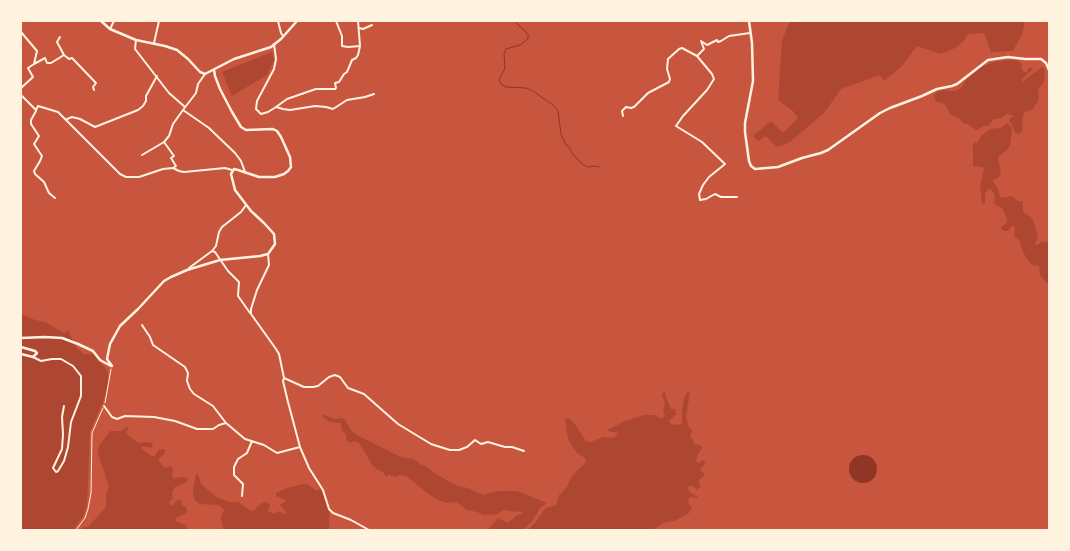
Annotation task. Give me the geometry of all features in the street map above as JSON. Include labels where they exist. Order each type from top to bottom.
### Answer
[{"type":"main road","points":[[101,21],[110,29],[136,40],[177,50],[200,72],[205,74],[234,59],[271,47],[296,21]]},
{"type":"main road","points":[[749,21],[753,81],[744,132],[749,161],[751,166],[755,169],[778,167],[828,150],[880,113],[937,89],[957,84],[988,60],[1008,57],[1041,59],[1046,63],[1049,70]]},
{"type":"main road","points":[[112,366],[107,359],[108,352],[110,344],[120,326],[164,281],[171,276],[187,270],[220,260],[268,254],[275,244],[274,234],[246,205],[235,190],[231,174],[232,170],[238,170],[259,177],[275,177],[284,174],[291,167],[290,157],[282,137],[277,131],[273,129],[246,130],[242,127],[232,112],[220,88],[214,70]]},
{"type":"main road","points":[[21,338],[62,338],[93,351],[102,362],[112,366]]},
{"type":"main road","points":[[21,347],[36,351],[37,354],[33,357],[21,354]]},
{"type":"street","points":[[110,29],[114,21]]},
{"type":"street","points":[[154,44],[159,21]]},
{"type":"street","points":[[278,21],[283,36]]},
{"type":"street","points":[[336,21],[342,36],[342,46],[348,48],[360,46]]},
{"type":"street","points":[[274,44],[276,59],[274,69],[256,101],[256,109],[261,114],[268,112],[287,99],[310,91],[316,89],[335,89],[335,83],[342,79],[352,60],[358,55],[360,46],[358,21]]},
{"type":"street","points":[[359,28],[363,29],[372,25]]},
{"type":"street","points":[[21,32],[37,52],[34,64]]},
{"type":"street","points":[[697,56],[704,49],[701,41],[707,45],[716,40],[718,42],[721,41],[729,36],[750,33]]},
{"type":"street","points":[[60,37],[58,42],[64,55],[69,59],[72,58],[96,83],[93,87],[94,90]]},
{"type":"street","points":[[136,40],[134,49],[169,92],[185,107]]},
{"type":"street","points":[[623,116],[622,111],[626,107],[634,107],[648,93],[669,82],[670,79],[667,69],[668,59],[672,55],[682,48],[697,56],[709,70],[714,79],[707,90],[683,116],[676,126],[702,142],[725,164],[709,177],[703,185],[699,194],[700,200],[706,199],[715,194],[721,197],[737,197]]},
{"type":"street","points":[[21,88],[33,77],[28,68],[45,58],[47,63],[51,63],[64,55]]},
{"type":"street","points":[[142,155],[164,142],[173,124],[196,93],[198,84],[205,74]]},
{"type":"street","points":[[66,119],[80,119],[95,127],[138,110],[146,101],[146,96],[157,76]]},
{"type":"street","points":[[276,107],[290,110],[315,106],[333,109],[347,100],[374,94]]},
{"type":"street","points":[[21,95],[36,110]]},
{"type":"street","points":[[55,198],[49,193],[44,182],[35,174],[34,171],[42,156],[34,144],[39,136],[31,124],[31,120],[38,106],[58,112],[120,174],[126,177],[139,178],[173,168],[184,172],[225,168],[232,170]]},
{"type":"street","points":[[183,110],[209,128],[235,153],[241,161],[245,172]]},
{"type":"street","points":[[164,142],[174,156],[171,158],[176,166],[173,168]]},
{"type":"street","points":[[187,270],[212,251],[216,246],[219,232],[222,227],[241,212],[246,205]]},
{"type":"street","points":[[212,251],[215,252],[239,282],[238,296],[276,349],[300,447],[309,468],[323,490],[329,509],[333,513],[351,520],[369,530]]},
{"type":"street","points":[[251,314],[251,309],[257,290],[269,265],[268,254]]},
{"type":"street","points":[[142,325],[150,337],[153,345],[184,367],[188,373],[187,381],[194,394],[213,406],[226,423],[238,434],[264,445],[277,453],[300,447]]},
{"type":"street","points":[[33,357],[41,361],[61,359],[73,366],[81,376],[81,396],[71,422],[68,447],[64,461],[56,472],[53,468],[62,449],[64,434],[62,416],[64,406]]},
{"type":"street","points":[[284,378],[304,387],[313,387],[318,386],[329,377],[335,375],[340,377],[348,388],[364,394],[398,424],[437,446],[450,450],[459,450],[467,447],[475,440],[481,444],[488,442],[524,451]]},
{"type":"street","points":[[104,406],[112,417],[117,419],[125,416],[154,417],[175,421],[191,428],[202,430],[213,429],[219,424],[226,423]]},
{"type":"street","points":[[242,496],[243,484],[234,475],[234,467],[238,460],[247,453],[252,441]]},
{"type":"path","points":[[76,530],[85,518],[88,509],[91,493],[92,433],[104,406],[112,366]]},
{"type":"shaded area","points":[[790,21],[1025,21],[1022,34],[1013,51],[991,52],[984,33],[968,34],[963,42],[955,48],[941,54],[917,46],[902,66],[884,81],[880,75],[841,89],[824,113],[790,142],[777,147],[766,136],[758,141],[753,136],[771,121],[783,133],[798,118],[793,111],[778,100],[782,40]]},
{"type":"shaded area","points":[[272,52],[274,60],[267,75],[232,96],[222,72]]},
{"type":"shaded area","points":[[1008,60],[1019,61],[1022,64],[1021,68],[1024,72],[1027,72],[1029,68],[1033,68],[1022,79],[1023,82],[1041,67],[1044,68],[1045,71],[1044,82],[1038,90],[1039,99],[1032,110],[1025,112],[1023,115],[1022,131],[1020,134],[1015,133],[1009,121],[1010,118],[1014,117],[1012,115],[1007,114],[1002,118],[994,119],[988,126],[983,126],[976,130],[968,124],[964,124],[959,118],[951,115],[945,105],[937,102],[935,99],[934,95],[936,92],[942,90],[955,91],[961,88],[966,80],[981,67],[994,62]]},
{"type":"shaded area","points":[[1007,123],[1011,126],[1012,130],[1010,145],[1007,150],[998,157],[1001,174],[998,178],[993,180],[993,182],[998,189],[1000,197],[1012,196],[1018,201],[1023,201],[1023,212],[1031,217],[1035,225],[1038,238],[1034,245],[1042,242],[1049,242],[1049,285],[1040,275],[1039,266],[1032,265],[1027,259],[1022,250],[1020,241],[1014,236],[1015,227],[1012,226],[1008,231],[1001,229],[1001,227],[1007,223],[1007,219],[1002,208],[994,204],[995,194],[990,189],[988,189],[985,194],[985,203],[982,203],[980,187],[984,170],[983,167],[973,166],[974,148],[972,146],[975,142],[977,143],[981,136],[990,129],[1000,128]]},
{"type":"shaded area","points":[[21,314],[35,320],[45,322],[64,333],[68,330],[76,347],[84,354],[93,354],[108,373],[108,382],[104,399],[90,432],[87,502],[84,515],[73,530],[21,530]]},
{"type":"shaded area","points":[[664,391],[671,409],[675,409],[676,411],[676,414],[669,421],[671,424],[677,425],[682,424],[684,399],[686,393],[690,392],[686,417],[688,426],[692,430],[690,437],[694,441],[693,444],[700,445],[702,448],[696,461],[698,463],[703,460],[706,462],[700,470],[705,474],[698,481],[701,486],[697,490],[691,485],[688,487],[689,492],[698,497],[691,497],[688,499],[689,505],[692,507],[689,513],[674,521],[663,523],[653,530],[528,530],[546,508],[556,505],[559,495],[566,488],[573,475],[586,462],[585,458],[577,453],[569,441],[566,430],[566,418],[569,418],[574,423],[586,441],[591,442],[603,437],[614,438],[618,433],[608,430],[623,422],[644,415],[654,415],[659,418],[663,418],[665,416],[663,411],[665,403],[662,395]]},
{"type":"shaded area","points":[[322,415],[335,419],[342,418],[357,435],[401,457],[413,459],[457,486],[468,488],[483,495],[498,491],[517,491],[547,503],[541,507],[533,520],[523,530],[487,530],[498,518],[508,523],[523,512],[503,510],[496,515],[484,515],[467,510],[456,502],[446,503],[438,500],[406,476],[400,475],[396,477],[389,475],[386,477],[383,472],[373,466],[359,443],[354,441],[351,443],[346,440],[346,434],[342,431],[341,423],[329,422]]},
{"type":"shaded area","points":[[127,427],[129,428],[126,432],[127,434],[137,442],[152,443],[153,445],[151,448],[143,446],[141,448],[151,456],[155,456],[158,450],[165,450],[165,453],[158,460],[165,468],[170,466],[173,468],[172,475],[174,479],[181,477],[188,478],[187,482],[175,487],[172,492],[173,498],[169,503],[171,506],[178,500],[182,500],[182,505],[186,507],[187,512],[176,518],[175,521],[186,525],[187,530],[80,530],[84,527],[88,527],[106,507],[106,495],[109,486],[98,454],[99,446],[110,431],[121,431]]},
{"type":"shaded area","points":[[863,455],[873,459],[877,469],[873,479],[863,483],[853,479],[849,469],[853,459]]},
{"type":"shaded area","points":[[197,473],[202,485],[218,498],[231,502],[238,502],[251,511],[262,503],[267,502],[270,505],[268,510],[269,512],[275,514],[278,511],[285,514],[287,513],[280,505],[286,500],[276,496],[276,493],[287,488],[304,484],[307,484],[317,491],[320,488],[329,512],[329,530],[224,530],[221,519],[224,511],[223,508],[218,505],[199,504],[194,499],[193,491]]},
{"type":"waterway","points":[[515,21],[526,32],[528,39],[520,45],[506,49],[504,54],[505,68],[499,80],[501,84],[506,87],[526,88],[553,105],[558,111],[561,134],[566,145],[584,165],[588,167],[599,167]]}]
